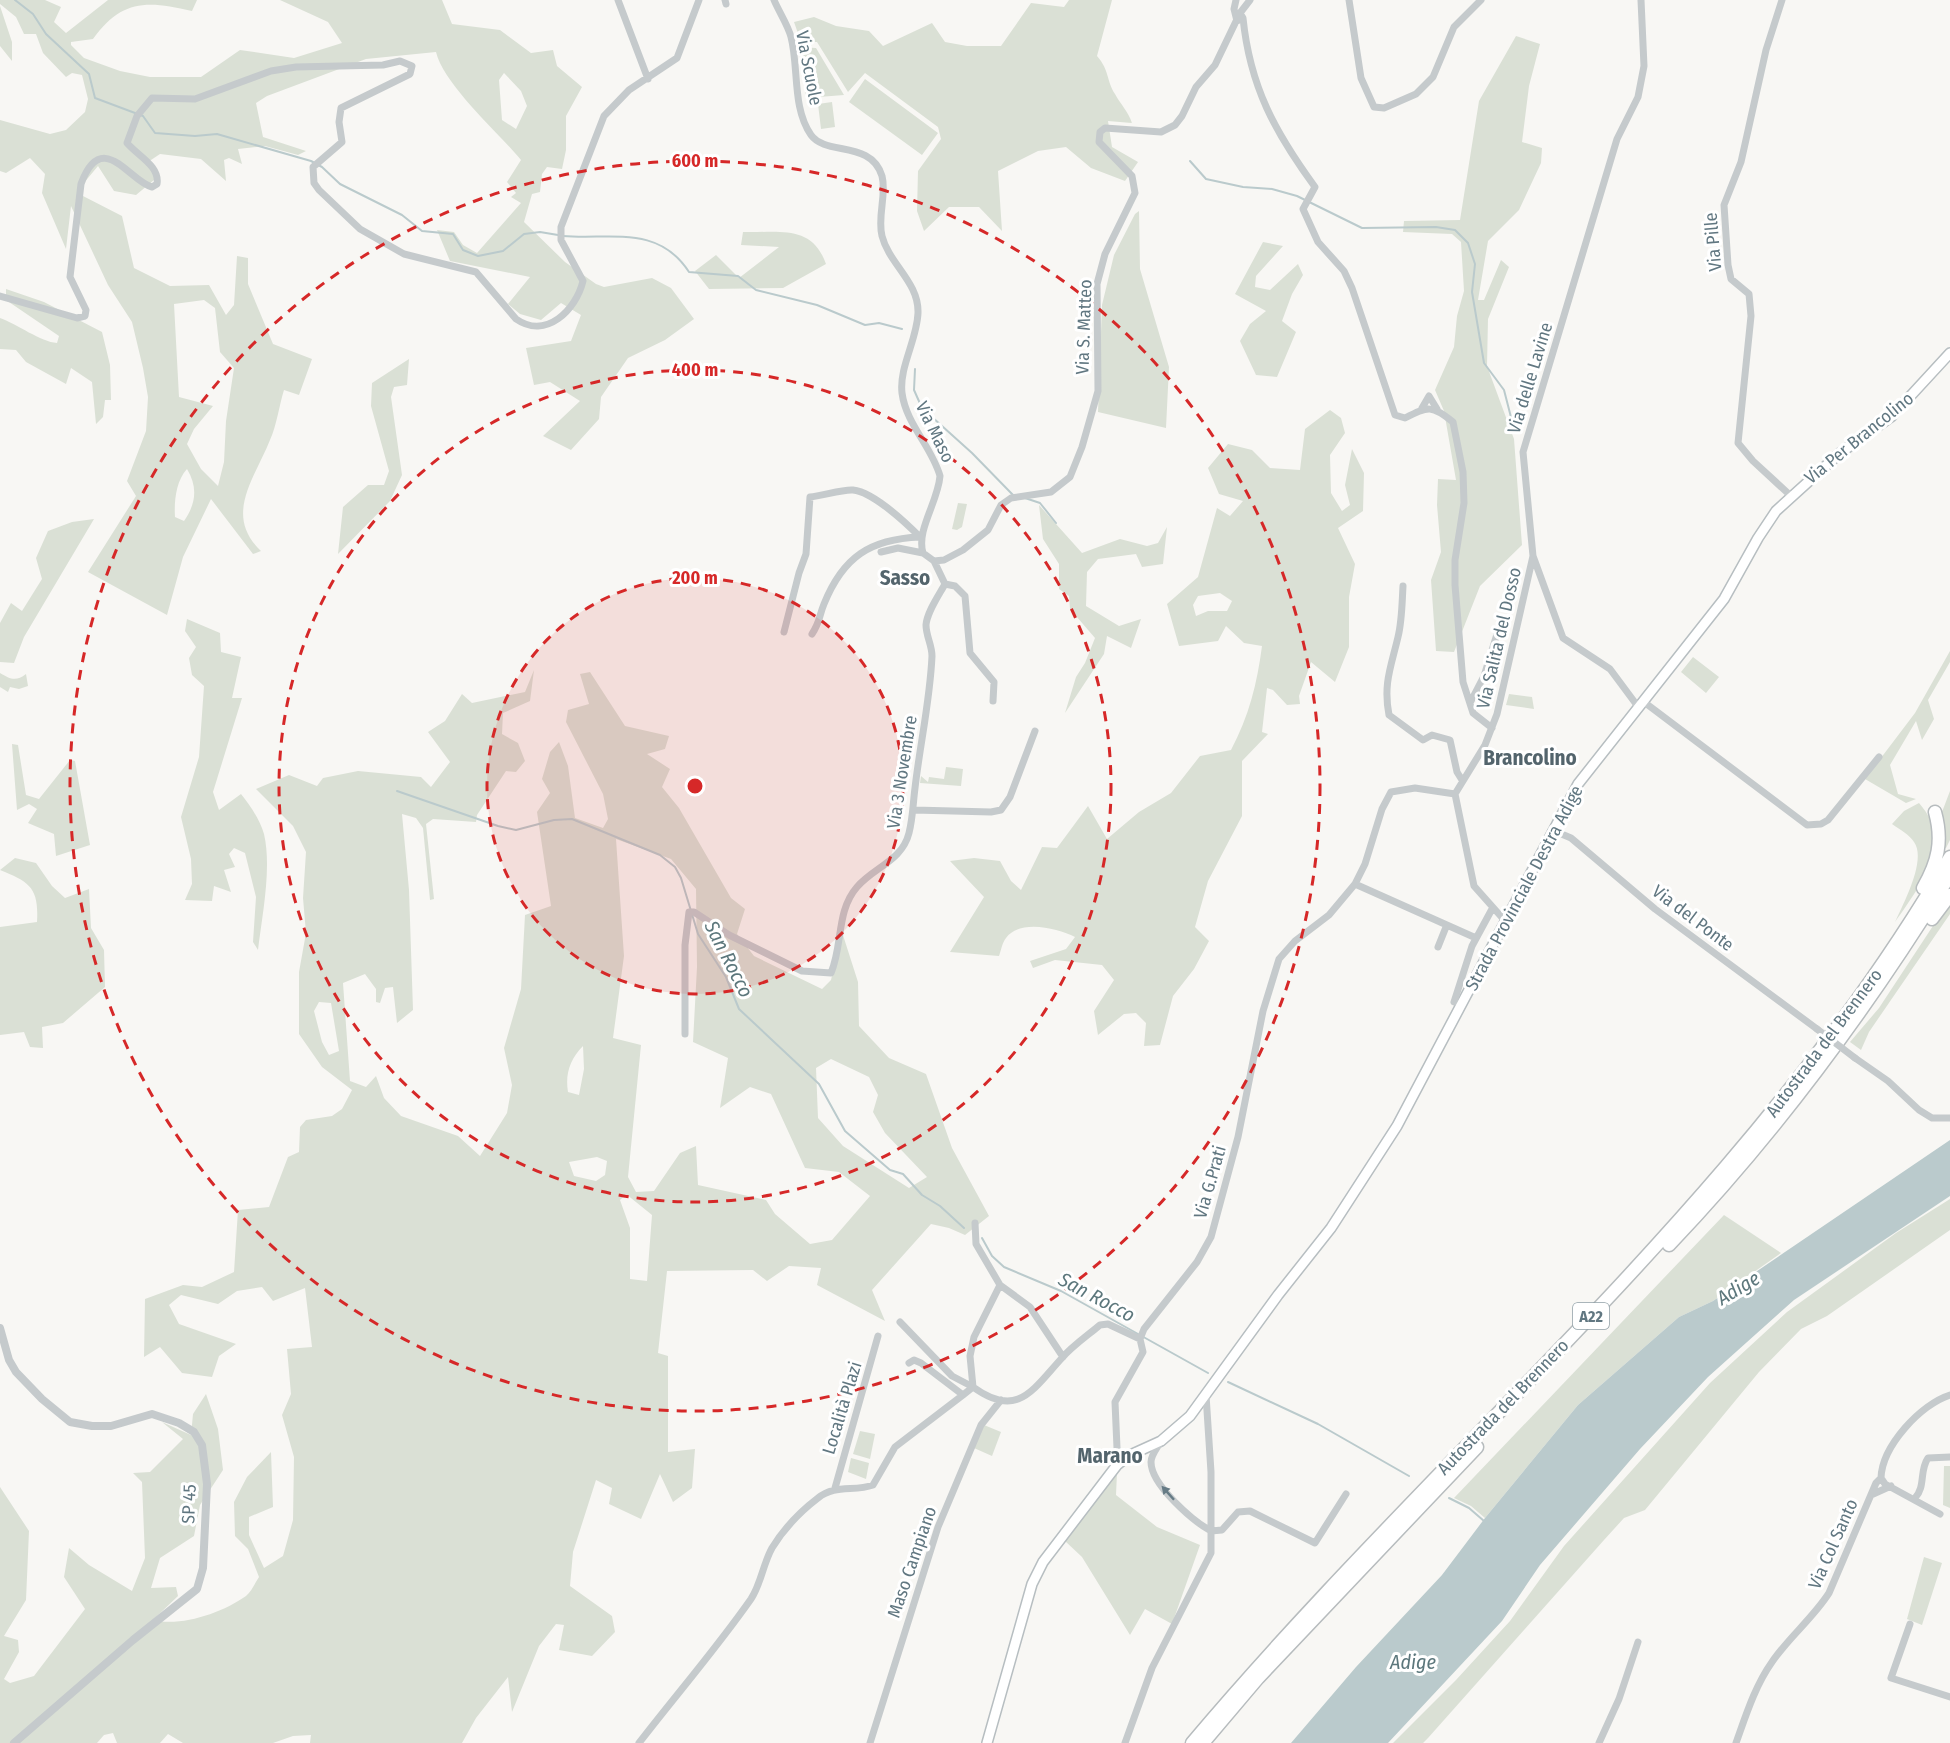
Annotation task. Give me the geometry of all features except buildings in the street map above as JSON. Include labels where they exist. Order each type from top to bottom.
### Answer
[{"type":"highway","points":[[1905,930],[1912,907],[1938,855],[1940,830],[1935,812]]},
{"type":"highway","name":"Autostrada del Brennero","points":[[1192,1743],[1256,1666],[1687,1214],[1811,1066],[1905,930],[1950,857]]},
{"type":"highway","name":"Autostrada del Brennero","points":[[1203,1743],[1266,1669],[1737,1170],[1849,1029],[1900,956],[1950,875]]},
{"type":"highway","points":[[1900,956],[1920,937],[1950,896]]},
{"type":"main road","name":"Via Per Brancolino","points":[[1791,496],[1840,453],[1892,416],[1950,353]]},
{"type":"main road","name":"Strada Provinciale Destra Adige","points":[[1122,1460],[1161,1441],[1190,1416],[1278,1295],[1331,1228],[1397,1125],[1578,784],[1724,599],[1758,538],[1776,511],[1791,496]]},
{"type":"main road","points":[[987,1743],[1032,1584],[1043,1562],[1122,1460]]},
{"type":"street","points":[[618,0],[648,79]]},
{"type":"street","points":[[0,296],[77,318],[85,316],[86,310],[70,277],[81,184],[93,164],[105,159],[113,160],[133,172],[145,185],[153,187],[157,184],[158,178],[151,164],[138,156],[128,143],[139,113],[152,98],[195,99],[271,71],[288,68],[383,65],[400,61],[412,66],[410,74],[341,108],[339,122],[342,142],[316,164],[314,183],[360,229],[404,254],[476,272],[516,319],[524,325],[542,326],[554,321],[570,310],[579,298],[583,281],[561,240],[561,227],[604,116],[629,90],[677,58],[699,0]]},
{"type":"street","name":"Via Scuole","points":[[774,0],[791,35],[800,108],[807,128],[813,138],[822,144],[860,152],[874,163],[882,177],[880,220],[882,236],[915,293],[918,303]]},
{"type":"street","points":[[1236,0],[1234,9],[1237,21]]},
{"type":"street","name":"Via S. Matteo","points":[[934,561],[944,560],[963,550],[988,530],[1001,505],[1011,498],[1051,492],[1070,477],[1082,447],[1098,391],[1097,284],[1105,254],[1135,193],[1132,176],[1099,142],[1100,132],[1105,128],[1161,132],[1175,125],[1196,87],[1215,65],[1240,13],[1250,0]]},
{"type":"street","points":[[1349,0],[1361,78],[1374,107],[1384,108],[1416,94],[1433,77],[1454,27],[1481,0]]},
{"type":"street","name":"Via delle Lavine","points":[[1641,0],[1644,66],[1638,97],[1617,139],[1523,452],[1533,556],[1563,638],[1610,669],[1642,705],[1807,825],[1821,824],[1827,820],[1879,757]]},
{"type":"street","name":"Via Pille","points":[[1782,0],[1766,50],[1741,162],[1724,205],[1731,279],[1749,294],[1751,316],[1738,443],[1753,461],[1791,496]]},
{"type":"street","points":[[1240,13],[1244,18],[1250,66],[1264,105],[1315,187],[1303,209],[1318,242],[1344,271],[1352,288],[1395,415],[1405,418],[1422,408],[1429,396],[1437,409]]},
{"type":"street","name":"Via Maso","points":[[918,303],[917,326],[902,391],[904,404],[940,476],[930,516],[920,537]]},
{"type":"street","points":[[1422,408],[1437,409]]},
{"type":"street","name":"Via Salita del Dosso","points":[[1437,409],[1453,422],[1462,472],[1464,503],[1455,560],[1455,609],[1463,682],[1473,712],[1492,728],[1506,682],[1533,556]]},
{"type":"street","points":[[784,632],[798,573],[806,554],[810,497],[852,490],[869,496],[920,537],[923,553]]},
{"type":"street","points":[[812,634],[822,618],[823,607],[839,576],[852,559],[876,543],[920,537]]},
{"type":"street","points":[[881,552],[898,548],[923,553],[934,561],[945,584],[955,586],[965,596],[970,653],[994,682],[993,700]]},
{"type":"street","name":"Via 3 Novembre","points":[[685,1034],[686,945],[692,912],[729,935],[802,971],[831,973],[836,961],[844,907],[864,879],[901,851],[909,833],[914,810],[932,655],[926,625],[945,584]]},
{"type":"street","points":[[1404,586],[1399,635],[1387,673],[1386,698],[1389,715],[1423,740],[1432,735],[1450,740],[1457,772],[1462,780]]},
{"type":"street","name":"Via Salita del Dosso","points":[[1470,703],[1484,676],[1502,618]]},
{"type":"street","points":[[1492,728],[1485,745],[1455,794],[1474,886],[1492,909],[1506,922]]},
{"type":"street","points":[[914,810],[991,812],[1001,810],[1010,797],[1035,731]]},
{"type":"street","name":"Via G.Prati","points":[[1141,1334],[1197,1262],[1211,1237],[1238,1137],[1263,1011],[1279,959],[1295,940],[1329,915],[1355,884],[1365,864],[1382,809],[1390,792],[1415,788],[1455,794]]},
{"type":"street","name":"Via del Ponte","points":[[1552,830],[1571,838],[1655,909],[1888,1081],[1919,1110],[1932,1118],[1950,1118]]},
{"type":"street","points":[[1355,884],[1446,927],[1476,938]]},
{"type":"street","points":[[1454,1002],[1476,938],[1492,909]]},
{"type":"street","points":[[1437,947],[1446,927]]},
{"type":"street","points":[[975,1223],[976,1244],[1000,1284],[1030,1307],[1063,1357]]},
{"type":"street","points":[[973,1387],[970,1356],[974,1338],[1000,1284]]},
{"type":"street","points":[[900,1322],[952,1376],[1001,1400],[1016,1402],[1027,1396],[1063,1357],[1100,1325],[1108,1324],[1141,1334],[1143,1352],[1115,1402],[1117,1448],[1122,1460]]},
{"type":"street","name":"SP 45","points":[[0,1328],[9,1360],[16,1371],[42,1399],[70,1422],[92,1426],[111,1426],[152,1414],[179,1423],[194,1432],[202,1445],[207,1484],[203,1568],[197,1589],[133,1640],[14,1743]]},
{"type":"street","name":"Località Plazi","points":[[835,1488],[878,1336]]},
{"type":"street","points":[[909,1363],[914,1360],[921,1363],[963,1395]]},
{"type":"street","points":[[639,1743],[753,1596],[772,1548],[792,1522],[819,1497],[835,1488],[858,1491],[873,1485],[895,1447],[973,1387]]},
{"type":"street","points":[[1125,1743],[1152,1668],[1211,1553],[1206,1395]]},
{"type":"street","points":[[1871,1495],[1902,1431],[1927,1408],[1950,1395]]},
{"type":"street","name":"Maso Campiano","points":[[870,1743],[938,1527],[981,1425],[1001,1400]]},
{"type":"street","points":[[1161,1441],[1151,1465],[1156,1477],[1188,1514],[1211,1531],[1222,1530],[1238,1512],[1244,1510],[1315,1543],[1346,1494]]},
{"type":"street","points":[[1915,1498],[1920,1493],[1923,1470],[1928,1458],[1950,1457]]},
{"type":"street","points":[[1881,1478],[1940,1514]]},
{"type":"street","name":"Via Col Santo","points":[[1736,1743],[1750,1703],[1772,1662],[1819,1609],[1829,1593],[1871,1495],[1891,1486]]},
{"type":"street","points":[[1910,1624],[1891,1678],[1950,1697]]},
{"type":"street","points":[[1599,1743],[1619,1699],[1638,1642]]},
{"type":"shaded area","points":[[0,0],[45,0],[61,7],[54,22],[66,33],[108,0],[197,0],[192,11],[161,5],[136,6],[124,10],[103,26],[93,39],[71,42],[71,45],[84,58],[120,71],[150,77],[201,77],[240,50],[294,58],[342,43],[328,22],[280,0],[442,0],[452,24],[500,30],[531,53],[553,50],[557,66],[582,87],[566,116],[566,150],[562,169],[547,167],[542,174],[540,192],[532,194],[524,222],[565,262],[596,284],[604,287],[652,278],[671,288],[694,319],[665,340],[628,358],[601,397],[599,419],[571,450],[543,436],[580,401],[550,382],[534,385],[526,348],[571,341],[581,315],[561,303],[541,320],[520,314],[508,304],[530,277],[450,261],[437,230],[454,232],[463,245],[477,253],[521,203],[511,197],[516,193],[507,182],[521,160],[460,93],[449,79],[436,52],[366,59],[267,96],[256,103],[263,137],[306,151],[298,155],[265,146],[238,149],[242,164],[229,158],[224,160],[226,181],[201,159],[160,154],[148,162],[154,171],[154,180],[136,195],[114,191],[98,166],[83,184],[83,196],[122,216],[134,268],[170,286],[209,285],[226,315],[234,305],[237,256],[248,258],[248,284],[273,344],[312,359],[299,395],[284,390],[272,434],[246,496],[243,510],[244,524],[250,537],[261,551],[253,554],[211,499],[183,557],[167,615],[88,572],[136,496],[127,481],[146,431],[148,397],[132,322],[108,285],[71,206],[66,249],[42,193],[45,174],[30,158],[6,173],[0,171],[0,120],[50,134],[66,130],[85,112],[88,99],[82,75],[72,73],[66,77],[43,53],[36,34],[24,34],[16,17],[0,4]],"holes":[[[504,73],[521,91],[527,106],[516,129],[502,120],[499,80]],[[204,300],[215,308],[220,352],[234,368],[226,421],[224,462],[218,486],[201,469],[187,444],[194,429],[213,406],[179,397],[174,304]],[[187,469],[194,489],[193,502],[184,521],[175,517],[176,492]]]},
{"type":"shaded area","points":[[1069,0],[1112,0],[1097,56],[1104,66],[1112,89],[1132,123],[1108,121],[1112,147],[1138,162],[1125,181],[1091,168],[1066,147],[1038,151],[998,171],[1002,231],[979,207],[949,207],[924,231],[917,211],[918,171],[941,139],[938,127],[865,73],[848,92],[817,42],[801,42],[794,22],[814,17],[836,26],[869,31],[883,46],[932,23],[945,42],[967,46],[1001,46],[1031,3],[1064,7]]},
{"type":"shaded area","points":[[0,6],[12,42],[12,61],[0,46]]},
{"type":"shaded area","points":[[1516,36],[1540,44],[1529,86],[1522,142],[1542,148],[1541,163],[1519,210],[1488,241],[1478,300],[1484,300],[1501,260],[1509,267],[1488,319],[1487,366],[1514,439],[1522,545],[1480,586],[1454,652],[1436,651],[1431,580],[1441,552],[1437,505],[1438,479],[1456,480],[1444,411],[1435,390],[1454,347],[1457,316],[1464,291],[1461,242],[1452,234],[1403,232],[1404,221],[1460,220],[1479,101]]},
{"type":"shaded area","points":[[799,47],[816,48],[844,95],[806,98]]},
{"type":"shaded area","points":[[865,79],[938,133],[922,155],[849,102]]},
{"type":"shaded area","points":[[832,102],[835,127],[821,129],[818,104]]},
{"type":"shaded area","points":[[1139,211],[1140,269],[1169,367],[1166,428],[1098,412],[1102,305],[1114,255],[1135,214]]},
{"type":"shaded area","points":[[743,232],[793,233],[812,242],[820,251],[826,264],[783,288],[709,289],[695,271],[716,255],[739,278],[779,247],[741,245]]},
{"type":"shaded area","points":[[1263,242],[1283,246],[1256,276],[1255,287],[1270,290],[1298,264],[1303,275],[1292,294],[1282,321],[1296,332],[1277,377],[1256,375],[1240,341],[1250,324],[1266,311],[1235,294]]},
{"type":"shaded area","points":[[6,289],[44,302],[102,332],[110,365],[111,400],[105,400],[103,417],[96,424],[92,382],[71,368],[66,384],[26,362],[16,350],[0,349],[0,318],[51,342],[57,343],[59,336],[6,300]]},
{"type":"shaded area","points":[[409,359],[407,385],[394,387],[391,397],[402,475],[390,501],[338,554],[343,507],[368,485],[384,485],[389,471],[371,406],[372,383]]},
{"type":"shaded area","points":[[1330,410],[1341,418],[1345,433],[1330,455],[1331,493],[1342,511],[1350,505],[1345,485],[1352,449],[1364,473],[1363,511],[1338,528],[1355,564],[1349,597],[1349,647],[1335,682],[1311,662],[1299,696],[1300,704],[1287,705],[1273,690],[1267,688],[1262,732],[1268,734],[1242,761],[1242,816],[1208,881],[1195,927],[1209,941],[1194,969],[1173,996],[1160,1045],[1144,1046],[1146,1023],[1136,1013],[1124,1014],[1098,1035],[1094,1011],[1114,980],[1102,965],[1055,960],[1033,968],[1030,961],[1066,949],[1075,937],[1049,928],[1029,927],[1012,932],[1006,938],[999,956],[950,952],[984,897],[950,861],[974,858],[1000,861],[1011,881],[1021,890],[1042,847],[1057,848],[1088,806],[1107,839],[1139,812],[1171,793],[1200,756],[1231,750],[1243,725],[1251,700],[1262,646],[1244,643],[1226,626],[1218,641],[1179,646],[1167,604],[1198,577],[1217,508],[1230,516],[1243,501],[1219,494],[1208,468],[1228,444],[1252,450],[1270,468],[1300,470],[1305,429]],"holes":[[[1220,593],[1232,601],[1227,611],[1208,611],[1196,616],[1193,605],[1198,596]]]},
{"type":"shaded area","points":[[958,503],[967,504],[962,527],[957,530],[952,529]]},
{"type":"shaded area","points":[[1039,505],[1082,553],[1120,539],[1147,546],[1158,543],[1167,527],[1163,564],[1142,567],[1136,554],[1098,559],[1087,572],[1086,606],[1119,626],[1141,619],[1131,648],[1107,636],[1104,654],[1065,713],[1076,677],[1085,663],[1095,638],[1070,609],[1069,596],[1059,589],[1059,564],[1043,539]]},
{"type":"shaded area","points":[[94,519],[24,637],[14,663],[0,662],[0,623],[11,603],[22,611],[42,579],[36,558],[48,531],[72,522]]},
{"type":"shaded area","points":[[187,619],[220,633],[221,652],[241,657],[232,698],[242,698],[213,792],[219,810],[241,794],[260,823],[264,834],[267,877],[258,950],[253,942],[256,897],[245,853],[234,848],[229,854],[235,867],[224,870],[231,892],[214,886],[212,901],[185,900],[192,884],[191,859],[181,817],[199,757],[204,686],[192,675],[189,658],[196,647],[185,631]]},
{"type":"shaded area","points":[[1950,651],[1950,662],[1928,700],[1934,719],[1922,740],[1916,721],[1890,765],[1898,794],[1916,799],[1906,803],[1865,779],[1915,713]]},
{"type":"shaded area","points":[[1693,657],[1719,677],[1706,693],[1681,672]]},
{"type":"shaded area","points":[[534,670],[530,701],[503,713],[502,734],[518,743],[525,761],[516,772],[506,771],[477,815],[476,822],[433,819],[426,824],[434,899],[430,900],[423,828],[416,818],[402,814],[409,890],[413,1010],[397,1023],[393,987],[385,988],[380,1003],[376,1002],[376,989],[365,974],[343,983],[350,1081],[366,1087],[376,1076],[384,1098],[401,1116],[458,1136],[480,1156],[507,1113],[512,1085],[504,1048],[521,989],[525,915],[551,906],[537,812],[550,793],[542,779],[550,752],[559,742],[568,766],[575,818],[603,828],[608,819],[603,794],[566,722],[568,710],[589,704],[580,674],[590,672],[625,726],[669,736],[665,749],[647,754],[670,769],[662,787],[679,808],[731,898],[745,909],[737,934],[754,956],[822,989],[831,980],[842,932],[858,982],[859,1026],[889,1058],[926,1074],[952,1148],[989,1216],[965,1235],[931,1224],[872,1290],[885,1321],[817,1285],[821,1268],[789,1266],[767,1281],[753,1270],[667,1271],[658,1353],[668,1356],[668,1452],[695,1449],[692,1488],[673,1502],[660,1474],[641,1519],[609,1504],[612,1488],[596,1480],[573,1552],[570,1586],[612,1616],[615,1632],[592,1656],[559,1650],[564,1625],[556,1624],[539,1646],[512,1712],[508,1677],[476,1718],[462,1743],[310,1743],[311,1735],[293,1736],[273,1743],[183,1743],[168,1734],[160,1743],[117,1743],[113,1733],[104,1735],[97,1743],[0,1743],[0,1487],[29,1531],[26,1600],[4,1636],[18,1640],[19,1652],[4,1679],[10,1683],[34,1676],[85,1609],[64,1577],[69,1548],[89,1565],[132,1591],[145,1558],[142,1482],[133,1473],[150,1472],[183,1439],[162,1422],[191,1435],[193,1414],[206,1394],[218,1429],[223,1470],[200,1505],[194,1536],[160,1558],[151,1588],[176,1587],[178,1596],[153,1620],[176,1622],[201,1617],[225,1608],[246,1596],[251,1590],[259,1577],[248,1549],[235,1536],[234,1502],[247,1477],[271,1452],[273,1507],[249,1517],[249,1535],[264,1568],[283,1556],[293,1520],[294,1457],[282,1415],[291,1394],[287,1349],[312,1347],[305,1288],[273,1301],[262,1287],[237,1291],[218,1304],[181,1295],[169,1305],[179,1324],[236,1344],[219,1356],[212,1377],[182,1373],[160,1347],[144,1357],[145,1299],[183,1285],[202,1287],[234,1272],[238,1210],[269,1207],[288,1157],[299,1152],[300,1127],[306,1120],[332,1116],[342,1109],[352,1090],[322,1067],[299,1034],[299,972],[306,933],[303,898],[306,852],[293,826],[256,789],[289,775],[317,786],[323,778],[358,771],[421,777],[431,787],[450,762],[428,732],[445,721],[462,694],[472,703],[525,692]],"holes":[[[616,839],[671,859],[696,889],[697,967],[693,1042],[728,1058],[720,1108],[750,1087],[771,1094],[805,1168],[839,1172],[870,1196],[832,1240],[810,1244],[775,1214],[766,1200],[698,1185],[696,1146],[680,1153],[654,1191],[636,1192],[628,1177],[641,1045],[613,1038],[624,956]],[[319,1002],[331,1003],[339,1051],[329,1055],[322,1042],[314,1011]],[[583,1046],[584,1069],[579,1095],[568,1092],[567,1085],[568,1073],[575,1056]],[[831,1059],[869,1077],[878,1095],[873,1112],[885,1133],[927,1177],[909,1188],[843,1146],[818,1118],[816,1068]],[[597,1157],[607,1161],[605,1175],[596,1181],[574,1176],[569,1162]],[[626,1194],[652,1215],[647,1281],[630,1279],[630,1228],[620,1200]]]},
{"type":"shaded area","points":[[0,673],[13,679],[26,674],[28,686],[19,689],[10,687],[8,692],[0,687]]},
{"type":"shaded area","points":[[1509,694],[1532,697],[1534,709],[1506,705]]},
{"type":"shaded area","points":[[12,744],[18,745],[26,795],[39,799],[70,760],[75,761],[90,845],[56,856],[54,834],[28,823],[37,809],[29,804],[17,810]]},
{"type":"shaded area","points":[[946,767],[963,769],[961,786],[920,783],[921,776],[928,782],[929,777],[944,779]]},
{"type":"shaded area","points":[[1950,791],[1950,840],[1946,848],[1943,847],[1942,812]]},
{"type":"shaded area","points":[[1919,803],[1932,823],[1937,846],[1926,874],[1895,922],[1908,894],[1918,860],[1912,839],[1892,824],[1904,811]]},
{"type":"shaded area","points":[[15,858],[36,863],[52,886],[65,898],[89,889],[91,928],[104,950],[105,987],[63,1023],[42,1027],[43,1048],[30,1047],[24,1032],[0,1035],[0,927],[37,922],[36,901],[31,888],[19,878],[0,870]]},
{"type":"shaded area","points":[[1950,900],[1950,914],[1869,1032],[1861,1050],[1850,1042],[1879,1008]]},
{"type":"shaded area","points":[[1950,1199],[1950,1230],[1827,1316],[1801,1329],[1759,1372],[1645,1510],[1624,1518],[1428,1738],[1423,1743],[1393,1743],[1456,1680],[1510,1621],[1564,1546],[1710,1383],[1787,1312],[1896,1233]]},
{"type":"shaded area","points":[[1724,1215],[1781,1253],[1713,1301],[1679,1317],[1578,1405],[1485,1518],[1471,1506],[1454,1498]]},
{"type":"shaded area","points":[[984,1425],[1001,1432],[992,1456],[974,1448]]},
{"type":"shaded area","points":[[860,1431],[875,1434],[870,1459],[853,1454]]},
{"type":"shaded area","points":[[851,1458],[869,1463],[866,1479],[848,1472]]},
{"type":"shaded area","points":[[1944,1466],[1950,1466],[1950,1508],[1943,1505]]},
{"type":"shaded area","points":[[1117,1473],[1116,1495],[1157,1527],[1200,1545],[1172,1624],[1145,1609],[1130,1635],[1082,1557],[1065,1541],[1111,1476]]},
{"type":"shaded area","points":[[1924,1557],[1942,1563],[1922,1625],[1907,1619]]},
{"type":"water","name":"Adige","points":[[1950,1140],[1950,1196],[1794,1300],[1708,1377],[1640,1449],[1540,1565],[1502,1621],[1388,1743],[1291,1743],[1356,1667],[1442,1575],[1485,1518],[1578,1405],[1679,1317],[1713,1301]]},
{"type":"waterway","points":[[15,0],[33,14],[46,34],[89,74],[95,98],[143,116],[155,133],[195,136],[217,134],[311,161],[322,167],[340,184],[402,215],[422,231],[453,234],[463,250],[478,256],[503,251],[524,234],[540,232],[558,235]]},
{"type":"waterway","points":[[1190,161],[1206,179],[1243,187],[1272,189],[1297,196],[1362,228],[1436,227],[1455,230],[1468,243],[1475,264],[1472,292],[1484,363],[1504,390],[1513,425]]},
{"type":"waterway","points":[[563,236],[615,236],[648,241],[663,247],[677,257],[689,272],[738,276],[756,290],[817,305],[865,325],[879,323],[902,329]]},
{"type":"waterway","points":[[915,369],[914,390],[922,408],[972,453],[1013,495]]},
{"type":"waterway","points":[[1025,498],[1040,503],[1056,523]]},
{"type":"waterway","name":"San Rocco","points":[[397,791],[498,826],[516,830],[554,820],[572,819],[660,855],[675,867],[681,878],[698,934],[726,977],[739,1009],[819,1084],[845,1131],[890,1170],[903,1174],[922,1195],[940,1206],[964,1228]]},
{"type":"waterway","name":"San Rocco","points":[[982,1238],[992,1256],[1004,1267],[1061,1291],[1208,1373]]},
{"type":"waterway","points":[[1228,1382],[1318,1424],[1409,1476]]},
{"type":"waterway","points":[[1449,1498],[1469,1508],[1484,1521]]},
{"type":"district","name":"Sasso","points":[[905,578]]},
{"type":"district","name":"Brancolino","points":[[1530,758]]},
{"type":"district","name":"Marano","points":[[1110,1456]]}]
